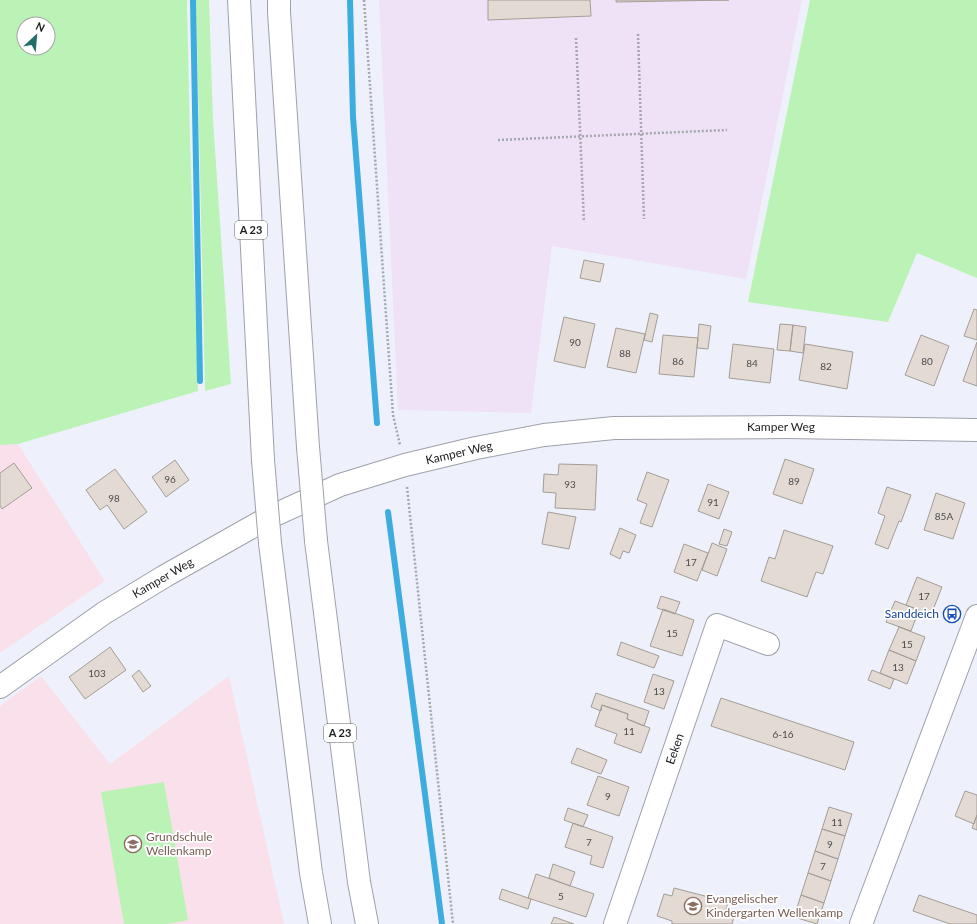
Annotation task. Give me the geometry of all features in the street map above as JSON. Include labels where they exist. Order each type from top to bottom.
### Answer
[{"type":"main road","name":"A 23","points":[[239,0],[263,460],[270,543],[311,873],[320,924]]},
{"type":"main road","name":"A 23","points":[[279,0],[308,447],[316,541],[359,882],[367,924]]},
{"type":"main road","name":"Kamper Weg","points":[[0,686],[104,613],[165,576],[266,519],[340,485],[404,465],[476,448],[544,435],[614,428],[786,427],[977,430]]},
{"type":"main road","points":[[861,924],[977,616]]},
{"type":"main road","name":"Eeken","points":[[614,924],[717,626],[768,644]]},
{"type":"path","points":[[364,0],[393,415],[404,465],[454,924]]},
{"type":"path","points":[[638,34],[644,219]]},
{"type":"path","points":[[576,38],[584,222]]},
{"type":"path","points":[[498,140],[728,130]]},
{"type":"shaded area","points":[[379,0],[802,0],[746,279],[552,246],[531,413],[398,410]]},
{"type":"shaded area","points":[[18,444],[105,581],[0,653],[0,445]]},
{"type":"shaded area","name":"Grundschule Wellenkamp","points":[[41,676],[110,764],[229,676],[284,924],[0,924],[0,706]]},
{"type":"green space","points":[[0,0],[187,0],[198,391],[18,444],[0,445]]},
{"type":"green space","points":[[196,0],[209,0],[213,120],[231,384],[205,391]]},
{"type":"green space","points":[[810,0],[977,0],[977,278],[917,253],[888,322],[748,302]]},
{"type":"green space","points":[[164,782],[188,920],[167,924],[124,924],[101,792]]},
{"type":"building","points":[[488,0],[590,0],[591,16],[488,20]]},
{"type":"building","points":[[616,0],[729,0],[616,2]]},
{"type":"building","points":[[584,260],[604,264],[600,282],[580,278]]},
{"type":"building","points":[[974,309],[977,310],[977,340],[964,336]]},
{"type":"building","points":[[650,313],[658,315],[652,342],[644,340]]},
{"type":"building","points":[[564,317],[595,324],[585,368],[554,361]]},
{"type":"building","points":[[699,324],[711,326],[708,349],[697,348]]},
{"type":"building","points":[[780,324],[793,325],[790,351],[777,350]]},
{"type":"building","points":[[793,325],[806,327],[803,353],[790,351]]},
{"type":"building","points":[[616,328],[645,334],[636,373],[607,367]]},
{"type":"building","points":[[663,335],[698,338],[694,377],[659,374]]},
{"type":"building","points":[[921,335],[949,346],[934,386],[905,375]]},
{"type":"building","points":[[977,342],[977,386],[963,381]]},
{"type":"building","points":[[733,344],[774,349],[770,383],[729,378]]},
{"type":"building","points":[[805,344],[853,352],[847,389],[799,380]]},
{"type":"building","points":[[785,459],[814,469],[802,504],[773,494]]},
{"type":"building","points":[[175,460],[189,480],[166,497],[152,477]]},
{"type":"building","points":[[14,463],[32,488],[2,509],[0,506],[0,473]]},
{"type":"building","points":[[559,464],[597,465],[595,510],[555,508],[556,493],[543,492],[544,474],[558,475]]},
{"type":"building","points":[[115,469],[147,512],[124,529],[107,505],[100,510],[86,490]]},
{"type":"building","points":[[647,472],[669,480],[652,527],[640,523],[647,504],[637,500]]},
{"type":"building","points":[[708,484],[729,492],[719,519],[698,511]]},
{"type":"building","points":[[887,487],[911,495],[901,522],[899,521],[888,549],[875,544],[885,516],[878,513]]},
{"type":"building","points":[[936,493],[965,503],[953,539],[924,530]]},
{"type":"building","points":[[548,512],[576,517],[569,549],[542,544]]},
{"type":"building","points":[[620,528],[636,535],[629,553],[623,551],[620,559],[610,554]]},
{"type":"building","points":[[724,529],[732,532],[727,546],[719,544]]},
{"type":"building","points":[[784,530],[833,546],[823,574],[816,572],[807,597],[761,581],[769,557],[775,559]]},
{"type":"building","points":[[712,543],[727,549],[717,576],[702,570]]},
{"type":"building","points":[[684,544],[708,553],[697,581],[674,572]]},
{"type":"building","points":[[917,577],[942,587],[931,615],[906,605]]},
{"type":"building","points":[[661,596],[680,602],[675,614],[657,608]]},
{"type":"building","points":[[895,601],[919,610],[911,631],[886,622]]},
{"type":"building","points":[[663,609],[694,620],[682,656],[650,646]]},
{"type":"building","points":[[899,627],[925,637],[916,661],[889,650]]},
{"type":"building","points":[[621,642],[659,656],[654,668],[617,655]]},
{"type":"building","points":[[110,647],[126,670],[85,699],[69,677]]},
{"type":"building","points":[[889,650],[916,661],[907,684],[880,673]]},
{"type":"building","points":[[139,670],[151,686],[143,692],[132,676]]},
{"type":"building","points":[[872,670],[894,679],[890,689],[868,680]]},
{"type":"building","points":[[653,674],[674,681],[664,709],[644,702]]},
{"type":"building","points":[[596,693],[649,711],[644,726],[627,719],[628,714],[602,705],[601,711],[591,707]]},
{"type":"building","points":[[721,698],[854,742],[845,770],[711,726]]},
{"type":"building","points":[[602,705],[628,714],[627,719],[650,728],[641,753],[614,743],[617,734],[595,726]]},
{"type":"building","points":[[577,748],[607,760],[601,774],[571,763]]},
{"type":"building","points":[[598,776],[629,787],[619,816],[587,805]]},
{"type":"building","points":[[965,791],[977,795],[977,815],[974,824],[955,816]]},
{"type":"building","points":[[829,807],[852,814],[845,836],[822,829]]},
{"type":"building","points":[[568,808],[588,815],[583,827],[564,820]]},
{"type":"building","points":[[977,815],[977,830],[972,828]]},
{"type":"building","points":[[573,823],[613,837],[603,868],[590,864],[592,856],[565,847]]},
{"type":"building","points":[[822,829],[845,836],[838,859],[815,851]]},
{"type":"building","points":[[815,851],[838,859],[831,881],[808,873]]},
{"type":"building","points":[[553,864],[575,872],[570,886],[549,878]]},
{"type":"building","points":[[808,873],[831,881],[824,903],[801,895]]},
{"type":"building","points":[[536,874],[594,894],[586,917],[528,898]]},
{"type":"building","name":"Evangelischer Kindergarten Wellenkamp","points":[[674,888],[728,902],[726,910],[735,913],[732,924],[672,924],[672,921],[657,916],[664,894],[672,896]]},
{"type":"building","points":[[502,889],[531,899],[528,909],[499,899]]},
{"type":"building","points":[[801,895],[824,903],[817,924],[794,917]]},
{"type":"building","points":[[919,895],[977,915],[977,924],[950,924],[913,911]]},
{"type":"building","points":[[554,917],[574,924],[551,924]]},
{"type":"waterway","points":[[193,0],[200,381]]},
{"type":"waterway","points":[[350,0],[353,117],[377,423]]},
{"type":"waterway","points":[[388,512],[442,924]]},
{"type":"place","name":"Sanddeich","points":[[952,614]]},
{"type":"place","name":"Grundschule Wellenkamp","points":[[133,844]]},
{"type":"place","name":"Evangelischer Kindergarten Wellenkamp","points":[[693,906]]}]
